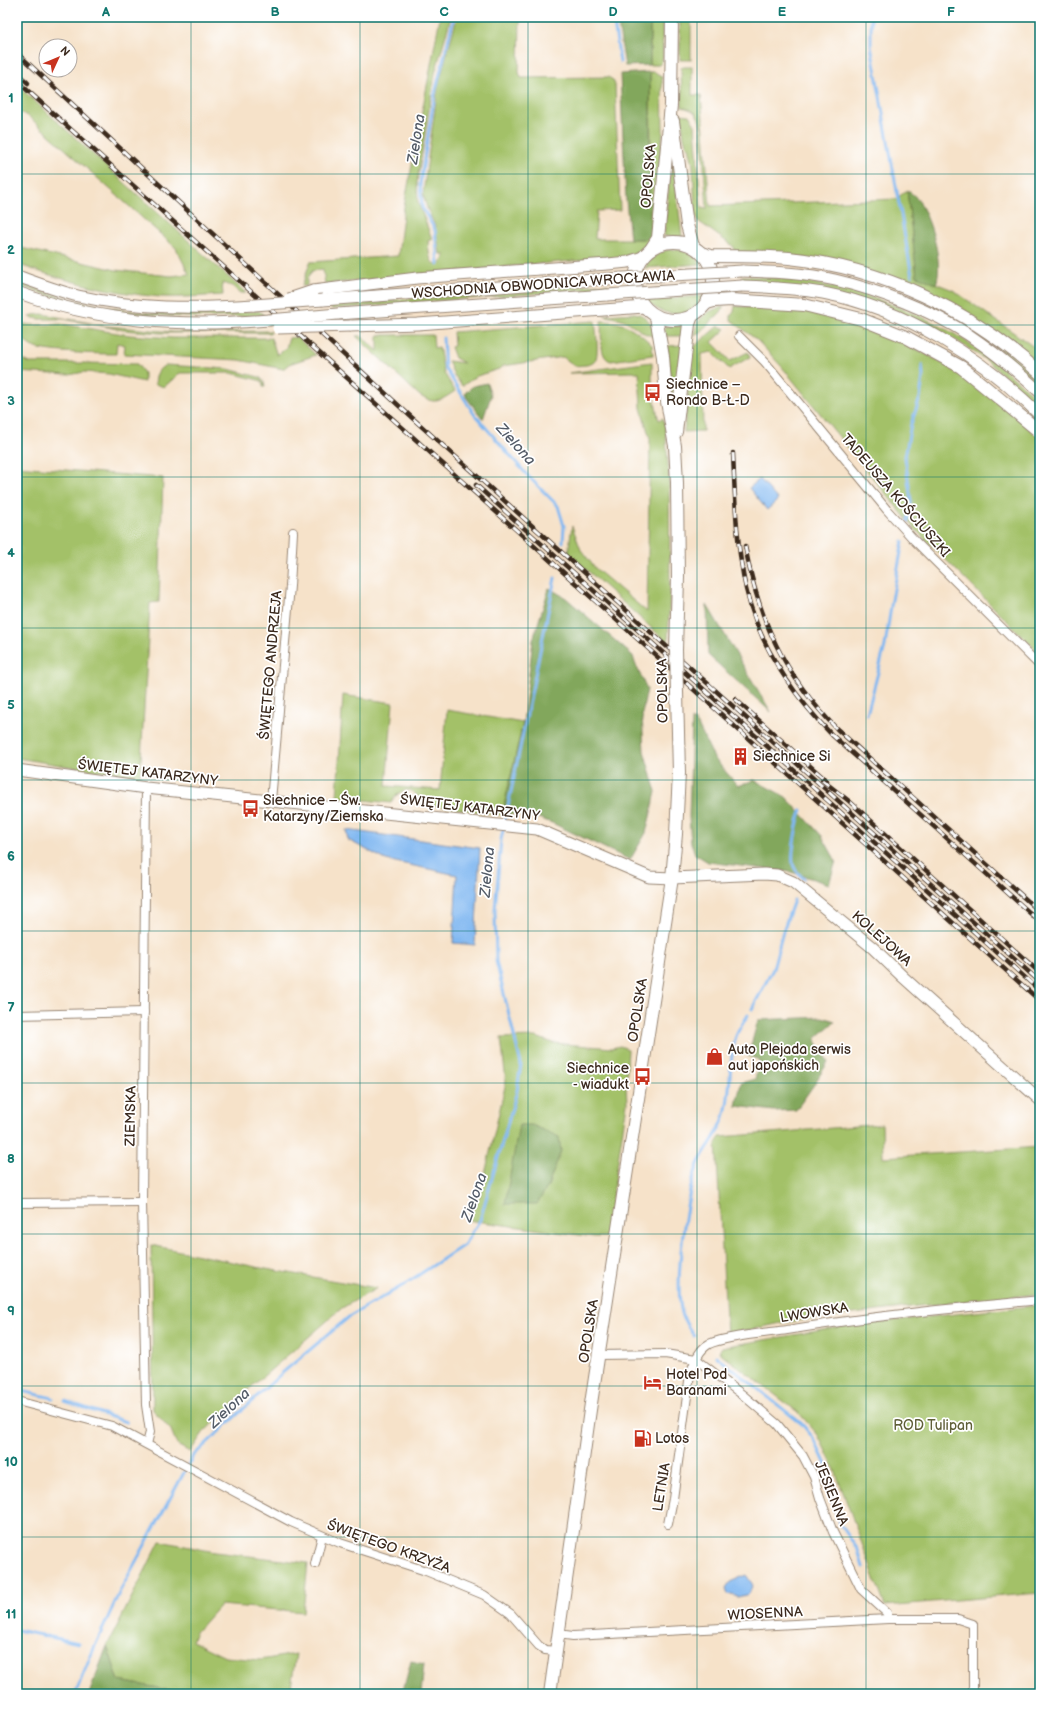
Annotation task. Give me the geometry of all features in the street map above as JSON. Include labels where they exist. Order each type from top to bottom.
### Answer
[{"type":"main road","name":"OPOLSKA","points":[[647,253],[658,238],[671,105],[672,17]]},
{"type":"main road","name":"OPOLSKA","points":[[671,105],[687,225],[697,250]]},
{"type":"main road","points":[[274,304],[313,291],[417,278],[628,262],[664,243],[679,242],[710,256],[789,258],[858,272],[906,288],[927,297],[977,324],[999,339],[1040,373]]},
{"type":"main road","points":[[647,253],[635,273],[634,282],[639,300],[644,307],[656,317],[668,320],[680,320],[692,316],[700,311],[707,303],[713,286],[711,268],[697,250]]},
{"type":"main road","name":"WSCHODNIA OBWODNICA WROCŁAWIA","points":[[17,276],[78,296],[135,306],[201,309],[606,279],[742,271],[795,274],[834,280],[899,301],[942,320],[970,335],[1015,370],[1040,392]]},
{"type":"main road","name":"WSCHODNIA OBWODNICA WROCŁAWIA","points":[[17,292],[73,310],[125,319],[166,323],[269,320],[742,286],[776,288],[824,294],[851,301],[899,317],[964,352],[1008,385],[1040,415]]},
{"type":"main road","points":[[707,303],[731,300],[804,305],[862,319],[906,337],[961,367],[1040,432]]},
{"type":"main road","points":[[236,322],[278,328],[418,324],[644,307]]},
{"type":"main road","name":"OPOLSKA","points":[[550,1694],[672,878],[679,773],[676,650],[678,570],[675,446],[689,324],[692,316]]},
{"type":"main road","name":"OPOLSKA","points":[[656,317],[663,357],[666,396],[675,446]]},
{"type":"main road","name":"ŚWIĘTEJ KATARZYNY","points":[[17,770],[146,788],[522,827],[547,832],[649,877],[672,878]]},
{"type":"main road","name":"KOLEJOWA","points":[[672,878],[764,874],[777,875],[793,882],[873,948],[903,977],[1040,1100]]},
{"type":"street","name":"TADEUSZA KOŚCIUSZKI","points":[[739,336],[765,362],[887,510],[1040,666]]},
{"type":"street","name":"ŚWIĘTEGO ANDRZEJA","points":[[271,801],[290,586],[293,532]]},
{"type":"street","name":"ZIEMSKA","points":[[146,788],[142,1202],[146,1405],[150,1432],[147,1444]]},
{"type":"street","points":[[17,1015],[144,1012]]},
{"type":"street","points":[[17,1203],[142,1202]]},
{"type":"street","name":"LWOWSKA","points":[[696,1359],[707,1345],[742,1337],[848,1320],[1040,1300]]},
{"type":"street","points":[[600,1355],[665,1354],[696,1359]]},
{"type":"street","name":"LETNIA","points":[[668,1524],[673,1499],[690,1374],[696,1359]]},
{"type":"street","name":"JESIENNA","points":[[696,1359],[777,1424],[792,1441],[803,1456],[814,1476],[820,1498],[834,1532],[861,1589],[887,1613],[888,1619]]},
{"type":"street","points":[[17,1402],[112,1426],[147,1444]]},
{"type":"street","name":"ŚWIĘTEGO KRZYŻA","points":[[147,1444],[291,1522],[322,1536],[426,1571],[484,1595],[511,1614],[539,1646],[545,1650],[556,1651]]},
{"type":"street","points":[[315,1564],[322,1536]]},
{"type":"street","name":"WIOSENNA","points":[[558,1634],[573,1636],[888,1619],[958,1619],[973,1624],[973,1694]]},
{"type":"green space","points":[[440,17],[451,17],[435,73],[417,182],[418,202],[432,239],[428,241],[432,262],[434,264],[441,263],[444,258],[444,254],[440,254],[435,226],[423,194],[438,86],[457,17],[520,17],[519,72],[521,78],[608,77],[613,80],[615,85],[620,210],[597,211],[595,239],[644,239],[651,156],[650,72],[655,72],[662,77],[663,131],[653,236],[652,239],[637,253],[621,257],[325,284],[323,269],[312,271],[307,279],[307,286],[302,286],[310,262],[398,256],[404,207]]},
{"type":"green space","points":[[617,17],[650,17],[650,65],[625,66]]},
{"type":"green space","points":[[650,17],[662,17],[663,57],[659,65],[650,65]]},
{"type":"green space","points":[[680,17],[691,17],[691,60],[680,60]]},
{"type":"green space","points":[[692,67],[692,95],[701,95],[710,206],[896,199],[907,190],[917,276],[953,290],[1034,347],[1040,354],[1040,368],[908,283],[734,251],[734,247],[698,221],[695,214],[693,165],[689,147],[687,147],[684,138],[681,114],[689,115],[695,125],[701,208],[707,209],[701,126],[695,113],[690,109],[682,107],[681,68]]},
{"type":"green space","points":[[650,72],[650,236],[644,239],[630,239],[626,200],[620,74]]},
{"type":"green space","points":[[17,85],[246,293],[240,293],[232,286],[222,283],[223,295],[161,297],[124,293],[52,276],[17,264],[17,247],[116,270],[171,276],[189,274],[176,248],[28,116],[17,111]]},
{"type":"green space","points":[[672,152],[682,237],[664,236]]},
{"type":"green space","points":[[907,190],[919,201],[932,231],[938,265],[936,284],[917,276]]},
{"type":"green space","points":[[672,249],[688,253],[701,264],[645,268],[656,255]]},
{"type":"green space","points":[[742,276],[824,285],[850,291],[902,308],[927,319],[975,347],[1009,373],[1030,392],[1040,402],[1040,407],[986,360],[957,341],[902,313],[878,304],[742,281]]},
{"type":"green space","points":[[17,282],[65,298],[116,309],[150,313],[177,314],[259,311],[264,315],[200,317],[139,314],[78,303],[17,285]]},
{"type":"green space","points":[[607,284],[607,288],[332,309],[329,305]]},
{"type":"green space","points":[[703,296],[698,304],[692,309],[684,313],[676,314],[660,310],[646,300]]},
{"type":"green space","points":[[735,306],[809,311],[883,331],[961,373],[991,396],[1040,438],[1040,654],[913,527],[782,367],[758,341],[731,320],[731,315],[734,312]]},
{"type":"green space","points":[[723,307],[723,310],[700,332],[694,335],[697,324],[703,316],[712,310]]},
{"type":"green space","points":[[635,313],[643,316],[649,321],[655,336],[643,333],[630,323],[623,320],[604,315]]},
{"type":"green space","points":[[42,314],[107,326],[173,332],[271,331],[271,333],[160,333],[123,330],[63,319],[39,319],[29,317]]},
{"type":"green space","points":[[958,318],[1013,356],[1040,379],[1040,385],[999,350],[956,322]]},
{"type":"green space","points":[[595,321],[597,355],[594,362],[590,364],[575,366],[563,357],[503,366],[499,369],[477,376],[462,386],[454,375],[448,361],[464,363],[455,358],[451,347],[454,346],[453,332]]},
{"type":"green space","points":[[601,321],[616,322],[635,330],[652,345],[653,355],[611,361],[607,359],[602,350]]},
{"type":"green space","points":[[24,324],[61,324],[130,335],[173,338],[271,338],[277,355],[286,348],[289,338],[297,337],[316,355],[289,364],[283,369],[239,360],[124,354],[125,345],[117,343],[116,354],[59,352],[37,348],[28,344],[23,336]]},
{"type":"green space","points":[[683,326],[683,336],[666,336],[664,327]]},
{"type":"green space","points":[[718,326],[726,329],[712,342],[730,361],[748,352],[750,357],[729,369],[712,352],[702,354],[703,431],[684,432],[692,346],[695,346]]},
{"type":"green space","points":[[378,335],[433,335],[434,348],[439,347],[444,373],[455,391],[438,401],[425,399],[420,396],[356,336],[361,336],[378,351]]},
{"type":"green space","points":[[682,345],[674,412],[667,346]]},
{"type":"green space","points":[[17,357],[30,363],[137,364],[144,373],[144,382],[109,374],[84,372],[69,375],[17,372]]},
{"type":"green space","points":[[652,362],[652,388],[659,420],[663,418],[665,426],[669,476],[670,585],[668,643],[568,553],[572,526],[581,550],[595,568],[647,612],[650,439],[641,408],[639,372],[569,373]]},
{"type":"green space","points":[[166,365],[228,369],[259,377],[264,381],[265,387],[263,387],[262,381],[231,373],[180,373],[164,387],[155,384],[158,373],[161,368]]},
{"type":"green space","points":[[487,383],[491,396],[483,419],[466,397],[465,393],[473,386]]},
{"type":"green space","points":[[17,466],[163,478],[159,602],[150,603],[140,778],[17,758]]},
{"type":"green space","points":[[549,588],[566,598],[633,656],[647,689],[642,714],[644,751],[656,792],[646,833],[630,860],[552,823],[525,813],[502,815],[523,723],[533,640]]},
{"type":"green space","points":[[707,605],[771,712],[708,655]]},
{"type":"green space","points":[[343,695],[393,703],[386,786],[440,790],[447,710],[523,723],[502,815],[421,804],[418,796],[410,790],[399,793],[391,803],[337,797]]},
{"type":"green space","points":[[692,719],[697,723],[714,758],[738,786],[754,780],[786,797],[822,836],[836,861],[829,884],[791,872],[708,862],[695,854],[691,843],[689,817]]},
{"type":"green space","points":[[822,1017],[835,1021],[815,1039],[828,1062],[796,1110],[774,1111],[736,1106],[741,1083],[755,1079],[760,1060],[748,1056],[758,1020]]},
{"type":"green space","points":[[536,1037],[553,1043],[612,1048],[620,1046],[628,1049],[626,1086],[627,1103],[606,1237],[594,1237],[467,1220],[480,1196],[506,1082],[501,1038]]},
{"type":"green space","points":[[882,1124],[883,1157],[1040,1147],[1040,1294],[918,1306],[781,1323],[727,1335],[716,1143],[720,1137]]},
{"type":"green space","points":[[519,1125],[532,1125],[559,1137],[561,1151],[548,1186],[537,1204],[505,1204]]},
{"type":"green space","points":[[151,1245],[266,1269],[377,1288],[342,1308],[242,1395],[203,1433],[190,1452],[177,1445],[171,1430],[153,1410]]},
{"type":"green space","name":"ROD Tulipan","points":[[1040,1305],[1040,1593],[885,1606],[834,1468],[818,1435],[799,1413],[719,1352],[722,1347],[853,1325]]},
{"type":"green space","points":[[160,1541],[215,1552],[308,1563],[303,1612],[220,1605],[196,1632],[192,1641],[225,1657],[260,1660],[296,1654],[290,1694],[193,1694],[119,1681],[107,1646]]},
{"type":"green space","points":[[107,1646],[119,1681],[193,1694],[89,1694]]},
{"type":"green space","points":[[411,1661],[424,1664],[421,1694],[402,1694]]},
{"type":"water","points":[[760,479],[778,500],[767,510],[749,488]]},
{"type":"water","points":[[346,830],[480,848],[475,945],[453,943],[457,875],[386,860],[348,840]]},
{"type":"water","points":[[746,1575],[753,1585],[749,1594],[738,1597],[728,1594],[726,1588],[730,1582]]},
{"type":"waterway","name":"Zielona","points":[[438,264],[435,230],[422,207],[420,184],[435,93],[454,17]]},
{"type":"waterway","points":[[613,17],[620,62]]},
{"type":"waterway","points":[[871,17],[871,46],[912,276]]},
{"type":"waterway","name":"Zielona","points":[[443,338],[445,368],[474,414],[528,476],[558,506],[564,526],[563,542]]},
{"type":"waterway","points":[[908,521],[911,501],[905,457],[911,424],[920,398],[923,376],[922,365]]},
{"type":"waterway","points":[[867,714],[885,646],[903,541]]},
{"type":"waterway","name":"Zielona","points":[[75,1694],[120,1591],[193,1456],[281,1374],[350,1316],[402,1286],[464,1245],[480,1220],[517,1091],[521,1064],[496,961],[495,910],[501,840],[555,578]]},
{"type":"waterway","points":[[802,810],[795,837],[793,864],[797,872],[804,879]]},
{"type":"waterway","points":[[752,1009],[773,969],[783,931],[794,900]]},
{"type":"waterway","points":[[694,1336],[683,1317],[680,1295],[679,1277],[686,1213],[694,1175],[699,1162],[719,1129],[724,1117],[728,1098],[731,1058],[735,1039],[748,1015]]},
{"type":"waterway","points":[[716,1356],[802,1424],[814,1439],[828,1469],[833,1485],[833,1503],[839,1522],[858,1550],[863,1567]]},
{"type":"waterway","points":[[17,1390],[53,1398]]},
{"type":"waterway","points":[[65,1401],[126,1422]]},
{"type":"waterway","points":[[17,1630],[79,1643]]},
{"type":"railway","points":[[17,53],[409,415],[1040,982]]},
{"type":"railway","points":[[17,73],[28,83]]},
{"type":"railway","points":[[17,81],[1040,1001]]},
{"type":"railway","points":[[733,453],[738,538],[746,589],[759,630],[779,668],[804,703],[832,735],[1040,922]]},
{"type":"railway","points":[[476,485],[1040,991]]},
{"type":"railway","points":[[745,546],[757,598],[776,645],[788,667],[818,709],[837,729],[1040,912]]},
{"type":"railway","points":[[735,699],[827,781]]},
{"type":"railway","points":[[822,780],[849,801],[1040,973]]},
{"type":"place","name":"Siechnice – Rondo B-Ł-D","points":[[653,392]]},
{"type":"place","name":"Siechnice Si","points":[[740,756]]},
{"type":"place","name":"Siechnice – Św. Katarzyny/Ziemska","points":[[250,808]]},
{"type":"place","name":"Auto Plejada serwis aut japońskich","points":[[715,1057]]},
{"type":"place","name":"Siechnice - wiadukt","points":[[642,1076]]},
{"type":"place","name":"Hotel Pod Baranami","points":[[653,1382]]},
{"type":"place","name":"Lotos","points":[[642,1438]]}]
